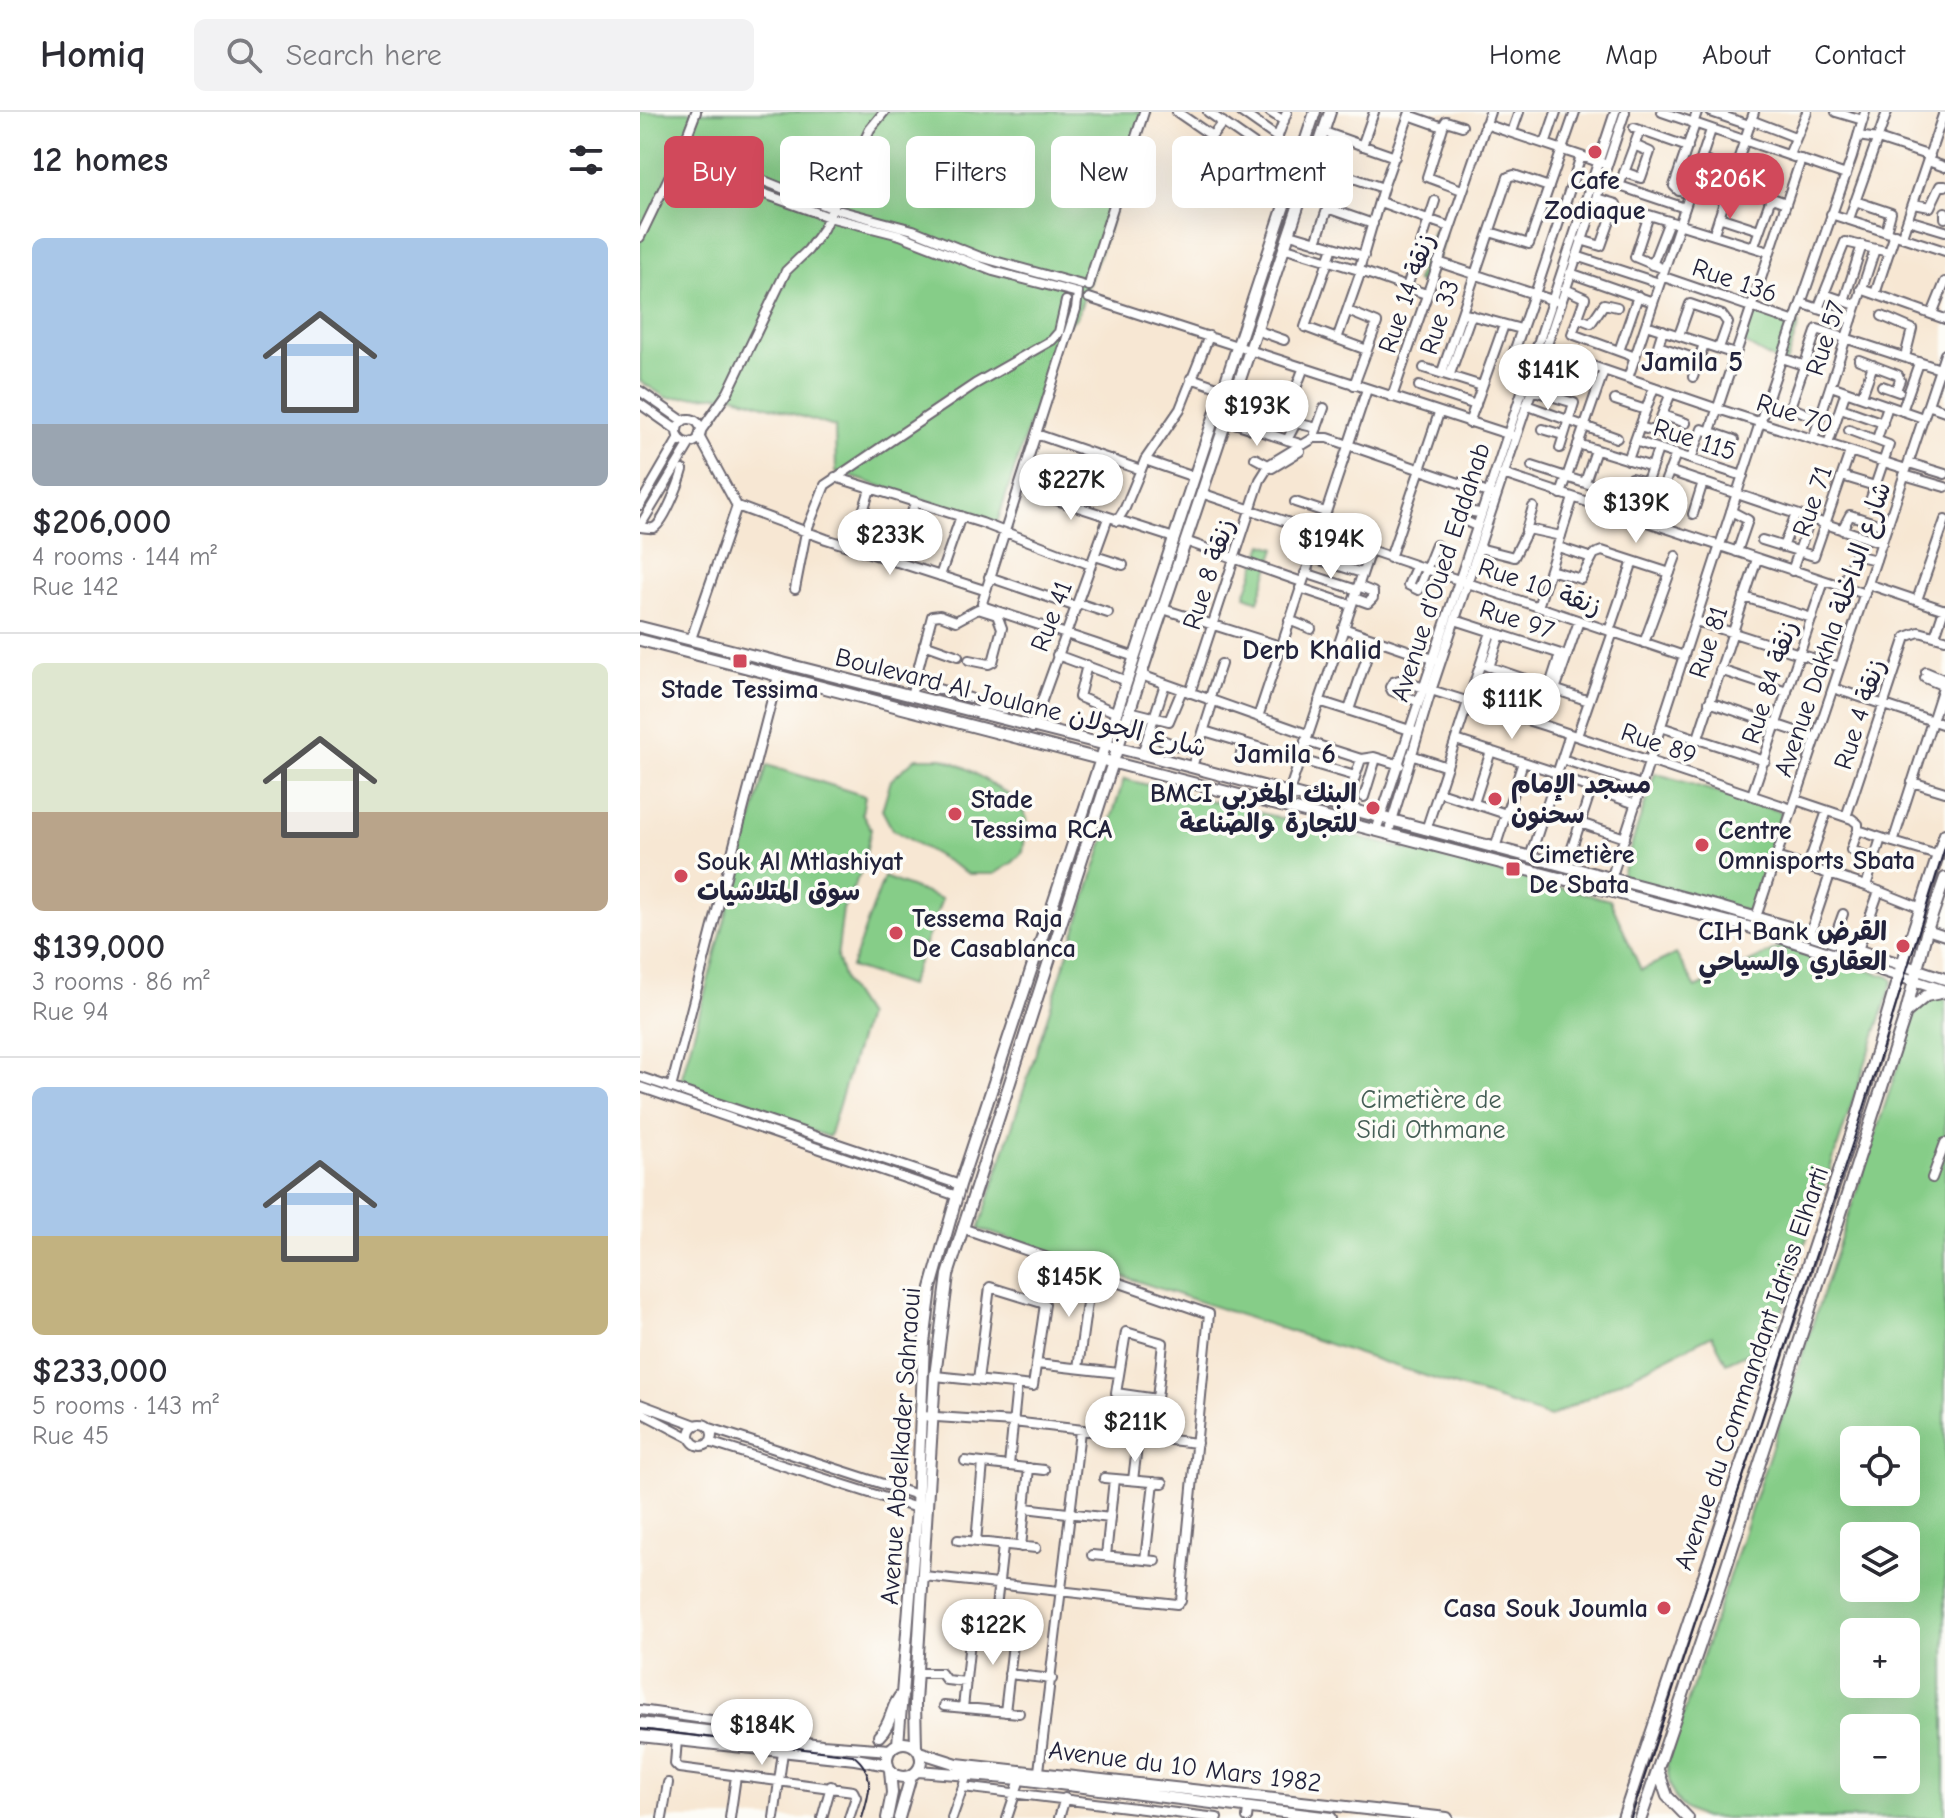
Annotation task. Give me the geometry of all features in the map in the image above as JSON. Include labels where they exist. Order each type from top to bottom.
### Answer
[{"type":"main road","points":[[1307,136],[1315,112]]},
{"type":"main road","points":[[1323,136],[1330,112]]},
{"type":"main road","points":[[1180,540],[1194,477],[1283,208]]},
{"type":"main road","points":[[1180,540],[1201,493],[1298,208]]},
{"type":"main road","name":"Avenue Abdelkader Sahraoui","points":[[918,1750],[917,1673],[935,1376],[945,1289],[962,1228],[1163,609],[1180,540]]},
{"type":"main road","name":"Avenue Abdelkader Sahraoui","points":[[894,1747],[904,1691],[917,1508],[924,1343],[931,1288],[958,1191],[1127,681],[1180,540]]},
{"type":"main road","name":"Boulevard Al Joulane شارع الجولان","points":[[640,627],[1142,754],[1716,906],[1754,923],[1901,970]]},
{"type":"main road","name":"Boulevard Al Joulane شارع الجولان","points":[[640,640],[1712,917],[1810,934],[1858,950],[1945,991]]},
{"type":"main road","name":"Avenue du Commandant Idriss Elharti","points":[[1623,1818],[1876,1061],[1901,970],[1945,834]]},
{"type":"main road","name":"Avenue du Commandant Idriss Elharti","points":[[1641,1818],[1724,1574],[1905,1016],[1927,930],[1943,892],[1945,878]]},
{"type":"main road","points":[[1712,917],[1716,906]]},
{"type":"main road","name":"Boulevard Al Joulane شارع الجولان","points":[[1916,976],[1945,979]]},
{"type":"main road","points":[[1905,1016],[1918,1001],[1945,991]]},
{"type":"main road","points":[[1002,1065],[1015,1069]]},
{"type":"main road","points":[[983,1117],[997,1122]]},
{"type":"main road","points":[[879,1736],[889,1725],[895,1703],[904,1691]]},
{"type":"main road","points":[[675,1727],[677,1715]]},
{"type":"main road","points":[[690,1729],[691,1717]]},
{"type":"main road","points":[[640,1723],[690,1729],[715,1726],[755,1737],[894,1747],[907,1743],[918,1750],[921,1762],[914,1773],[899,1818]]},
{"type":"main road","points":[[640,1736],[889,1768],[899,1776],[914,1773]]},
{"type":"main road","points":[[887,1818],[892,1793],[889,1768],[894,1747]]},
{"type":"main road","name":"Avenue du 10 Mars 1982","points":[[918,1750],[957,1764],[1447,1818]]},
{"type":"main road","points":[[1658,1770],[1667,1796],[1688,1818]]},
{"type":"main road","name":"Avenue du 10 Mars 1982","points":[[914,1773],[1020,1779],[1248,1813],[1331,1818]]},
{"type":"main road","points":[[1613,1818],[1628,1802]]},
{"type":"street","points":[[686,136],[696,112]]},
{"type":"street","points":[[683,470],[659,524],[650,529],[640,526],[728,392],[786,271],[808,250],[831,213],[870,129],[884,112]]},
{"type":"street","points":[[1135,657],[985,607],[982,603],[1076,309],[1092,273],[1144,112]]},
{"type":"street","points":[[1177,112],[1212,136],[1223,122]]},
{"type":"street","points":[[1208,112],[1244,136]]},
{"type":"street","points":[[1241,112],[1275,136]]},
{"type":"street","points":[[1270,112],[1286,117],[1279,136]]},
{"type":"street","points":[[1362,146],[1374,112]]},
{"type":"street","name":"Rue 14 زنقة","points":[[1392,397],[1490,112]]},
{"type":"street","points":[[1512,132],[1519,112]]},
{"type":"street","points":[[1545,144],[1556,112]]},
{"type":"street","points":[[1490,232],[1525,244],[1530,242],[1575,112]]},
{"type":"street","name":"Avenue d'Oued Eddahab","points":[[1556,301],[1565,289],[1602,180],[1615,112]]},
{"type":"street","name":"Avenue d'Oued Eddahab","points":[[1385,819],[1396,764],[1413,731],[1463,581],[1479,548],[1491,494],[1603,163],[1625,112]]},
{"type":"street","points":[[1662,112],[1846,175]]},
{"type":"street","points":[[1690,194],[1679,191],[1674,184],[1697,112]]},
{"type":"street","points":[[1711,112],[1751,119],[1795,137]]},
{"type":"street","points":[[1789,155],[1807,112]]},
{"type":"street","points":[[1608,890],[1864,116],[1836,112]]},
{"type":"street","points":[[1849,219],[1887,112]]},
{"type":"street","points":[[1875,294],[1895,234],[1908,220],[1944,112]]},
{"type":"street","points":[[1337,339],[1383,188],[1410,113],[1443,127]]},
{"type":"street","points":[[1714,233],[1751,119]]},
{"type":"street","points":[[1462,126],[1446,121],[1427,177],[1462,190]]},
{"type":"street","points":[[1485,124],[1603,163]]},
{"type":"street","points":[[1619,186],[1637,129],[1688,147]]},
{"type":"street","points":[[1628,378],[1711,130]]},
{"type":"street","points":[[1324,132],[1395,157]]},
{"type":"street","points":[[1858,136],[1878,139],[1945,167]]},
{"type":"street","points":[[1624,172],[1641,178],[1650,152],[1634,145]]},
{"type":"street","points":[[1933,146],[1945,150]]},
{"type":"street","points":[[1507,372],[1581,156]]},
{"type":"street","points":[[1691,459],[1718,409],[1801,159]]},
{"type":"street","points":[[1701,160],[1735,171]]},
{"type":"street","name":"Rue 33","points":[[1446,373],[1466,314],[1474,274],[1510,175],[1549,187]]},
{"type":"street","points":[[1353,178],[1383,188]]},
{"type":"street","points":[[1602,180],[1685,208]]},
{"type":"street","points":[[1730,183],[1786,203]]},
{"type":"street","points":[[640,237],[664,186]]},
{"type":"street","points":[[1914,204],[1930,207],[1940,186],[1945,186]]},
{"type":"street","points":[[764,189],[900,235],[993,271],[1084,291],[1102,301],[1511,435]]},
{"type":"street","points":[[1581,240],[1601,246],[1616,204],[1596,198]]},
{"type":"street","points":[[1754,246],[1771,198]]},
{"type":"street","name":"Rue 14 زنقة","points":[[1407,287],[1435,201]]},
{"type":"street","points":[[1855,201],[1889,211],[1895,234]]},
{"type":"street","points":[[1380,202],[1450,227]]},
{"type":"street","points":[[1316,242],[1327,208],[1373,224]]},
{"type":"street","points":[[1945,212],[1945,218]]},
{"type":"street","points":[[1831,214],[1945,251]]},
{"type":"street","points":[[1662,276],[1652,265],[1635,257],[1649,215],[1769,252]]},
{"type":"street","points":[[1719,217],[1759,230]]},
{"type":"street","points":[[1908,220],[1945,231]]},
{"type":"street","points":[[1652,265],[1669,221]]},
{"type":"street","points":[[1290,234],[1364,256]]},
{"type":"street","points":[[1818,309],[1842,248],[1848,242],[1889,252]]},
{"type":"street","points":[[1844,301],[1862,245]]},
{"type":"street","points":[[1333,247],[1305,328],[1367,350]]},
{"type":"street","points":[[1286,248],[1426,294]]},
{"type":"street","name":"Rue 57","points":[[1813,439],[1875,249]]},
{"type":"street","name":"Rue 136","points":[[1576,256],[1662,276],[1795,322]]},
{"type":"street","points":[[1438,262],[1556,301]]},
{"type":"street","points":[[1570,273],[1653,302]]},
{"type":"street","points":[[1932,314],[1945,282]]},
{"type":"street","points":[[1565,289],[1585,298],[1572,334],[1635,357]]},
{"type":"street","points":[[1861,289],[1945,319]]},
{"type":"street","points":[[1824,294],[1856,305]]},
{"type":"street","points":[[1619,351],[1638,296]]},
{"type":"street","points":[[795,589],[806,532],[825,485],[975,384],[1052,340],[1059,332],[1066,301]]},
{"type":"street","points":[[1801,303],[1852,320]]},
{"type":"street","points":[[1578,318],[1591,323],[1604,304],[1617,307]]},
{"type":"street","points":[[1679,335],[1690,304],[1722,315],[1728,323],[1719,348]]},
{"type":"street","points":[[1348,311],[1377,322],[1354,385]]},
{"type":"street","points":[[1466,314],[1521,329]]},
{"type":"street","points":[[1882,316],[1912,329],[1905,357]]},
{"type":"street","points":[[1469,423],[1504,325]]},
{"type":"street","points":[[1646,325],[1735,354]]},
{"type":"street","points":[[1819,419],[1790,407],[1813,333],[1819,328],[1940,369]]},
{"type":"street","points":[[1256,330],[1284,340]]},
{"type":"street","points":[[1663,330],[1658,346],[1699,360]]},
{"type":"street","name":"Rue 41","points":[[1032,728],[1095,556],[1125,508],[1145,460],[1180,409],[1209,336]]},
{"type":"street","points":[[1693,377],[1704,344]]},
{"type":"street","name":"Avenue d'Oued Eddahab","points":[[1436,660],[1455,620],[1480,513],[1503,474],[1511,435],[1531,390],[1539,351]]},
{"type":"street","name":"Rue 70","points":[[1539,351],[1906,469]]},
{"type":"street","name":"Avenue Dakhla شارع الداخلة","points":[[1754,923],[1945,354]]},
{"type":"street","points":[[1782,358],[1803,365]]},
{"type":"street","points":[[1862,396],[1866,363],[1898,375],[1900,380],[1896,390]]},
{"type":"street","points":[[1902,411],[1919,363]]},
{"type":"street","points":[[1293,396],[1304,367]]},
{"type":"street","points":[[1424,368],[1482,386]]},
{"type":"street","points":[[1561,494],[1604,370]]},
{"type":"street","points":[[1191,378],[1223,389]]},
{"type":"street","points":[[1419,386],[1476,405]]},
{"type":"street","points":[[1831,386],[1923,418]]},
{"type":"street","points":[[1882,386],[1907,395]]},
{"type":"street","points":[[1628,460],[1654,387]]},
{"type":"street","points":[[1258,717],[1367,389]]},
{"type":"street","points":[[1531,390],[1574,403],[1560,448]]},
{"type":"street","points":[[640,391],[683,421],[694,421],[717,408]]},
{"type":"street","points":[[1828,444],[1846,391]]},
{"type":"street","points":[[1655,432],[1671,393]]},
{"type":"street","points":[[1615,400],[1646,410]]},
{"type":"street","points":[[640,404],[678,434],[695,438],[714,460],[737,506],[984,590]]},
{"type":"street","points":[[1526,405],[1617,438]]},
{"type":"street","points":[[1928,405],[1945,411]]},
{"type":"street","points":[[1877,439],[1888,406]]},
{"type":"street","points":[[1255,458],[1270,467],[1301,446],[1315,433],[1324,408]]},
{"type":"street","points":[[1841,408],[1883,423]]},
{"type":"street","points":[[1390,558],[1439,413]]},
{"type":"street","points":[[1251,429],[1256,415]]},
{"type":"street","points":[[1662,415],[1686,423]]},
{"type":"street","points":[[1225,420],[1301,446]]},
{"type":"street","points":[[640,505],[683,421]]},
{"type":"street","points":[[694,421],[695,438]]},
{"type":"street","points":[[1287,440],[1296,423],[1324,437],[1491,494]]},
{"type":"street","points":[[1640,427],[1679,439]]},
{"type":"street","points":[[1543,429],[1563,435]]},
{"type":"street","points":[[1706,430],[1734,440]]},
{"type":"street","points":[[1849,430],[1889,445],[1870,501]]},
{"type":"street","points":[[1036,434],[1141,470]]},
{"type":"street","name":"Rue 115","points":[[1635,441],[1743,476]]},
{"type":"street","points":[[1578,444],[1652,467]]},
{"type":"street","points":[[1635,517],[1658,449]]},
{"type":"street","points":[[1585,482],[1596,450]]},
{"type":"street","name":"Rue 71","points":[[1762,540],[1814,556],[1850,452]]},
{"type":"street","points":[[1641,500],[1657,503],[1676,454]]},
{"type":"street","points":[[1145,460],[1194,477]]},
{"type":"street","points":[[1532,466],[1610,491]]},
{"type":"street","name":"Rue 8 زنقة","points":[[1154,719],[1165,722],[1171,719],[1196,673],[1260,480],[1270,467]]},
{"type":"street","points":[[1906,469],[1945,474]]},
{"type":"street","points":[[1906,469],[1945,487]]},
{"type":"street","points":[[1669,471],[1882,543]]},
{"type":"street","points":[[1503,474],[1865,594]]},
{"type":"street","points":[[1842,476],[1875,486]]},
{"type":"street","points":[[835,477],[961,516],[1091,565]]},
{"type":"street","points":[[1618,512],[1631,478],[1647,482]]},
{"type":"street","points":[[1693,514],[1703,482]]},
{"type":"street","points":[[852,547],[870,489]]},
{"type":"street","name":"Rue 10 زنقة","points":[[1201,493],[1684,656]]},
{"type":"street","points":[[1044,496],[1302,581],[1355,595]]},
{"type":"street","points":[[1538,607],[1573,498]]},
{"type":"street","points":[[1295,502],[1325,512]]},
{"type":"street","points":[[896,562],[915,503]]},
{"type":"street","points":[[691,639],[737,506]]},
{"type":"street","points":[[1479,548],[1514,557],[1533,507]]},
{"type":"street","points":[[1476,526],[1461,519],[1466,511],[1480,513]]},
{"type":"street","points":[[1731,511],[1748,520],[1737,552]]},
{"type":"street","points":[[1783,547],[1796,514]]},
{"type":"street","points":[[1842,530],[1850,515],[1887,527]]},
{"type":"street","points":[[940,576],[961,516]]},
{"type":"street","points":[[1792,571],[1810,519]]},
{"type":"street","points":[[1917,600],[1941,545],[1945,520]]},
{"type":"street","points":[[1526,530],[1561,536]]},
{"type":"street","points":[[1416,567],[1408,585],[1416,590],[1422,586],[1436,545]]},
{"type":"street","points":[[1558,547],[1633,561],[1670,573]]},
{"type":"street","points":[[1288,795],[1370,551]]},
{"type":"street","points":[[1550,570],[1581,579],[1595,554]]},
{"type":"street","points":[[1842,587],[1853,557],[1857,555],[1876,560]]},
{"type":"street","points":[[1095,556],[1123,565]]},
{"type":"street","points":[[1644,643],[1676,556]]},
{"type":"street","points":[[1310,557],[1362,573]]},
{"type":"street","name":"Rue 81","points":[[1698,738],[1757,559]]},
{"type":"street","points":[[1530,857],[1562,759],[1589,701],[1633,561]]},
{"type":"street","points":[[989,577],[1108,613]]},
{"type":"street","points":[[1302,581],[1355,595]]},
{"type":"street","name":"Rue 84 زنقة","points":[[1752,795],[1824,581]]},
{"type":"street","points":[[1868,584],[1944,610],[1935,636],[1945,639]]},
{"type":"street","points":[[1744,597],[1812,618]]},
{"type":"street","points":[[911,696],[932,616],[940,615],[956,621],[978,609],[993,613],[1003,626],[993,662],[969,660]]},
{"type":"street","points":[[1163,609],[1280,646]]},
{"type":"street","points":[[1289,620],[1311,629]]},
{"type":"street","name":"Rue 97","points":[[1455,620],[1563,655]]},
{"type":"street","points":[[1552,689],[1579,621]]},
{"type":"street","points":[[1696,621],[1840,667]]},
{"type":"street","points":[[1343,628],[1436,660]]},
{"type":"street","name":"Rue 4 زنقة","points":[[1853,822],[1904,641],[1910,634],[1919,632],[1935,636]]},
{"type":"street","points":[[1426,830],[1496,633]]},
{"type":"street","points":[[1349,710],[1373,639]]},
{"type":"street","points":[[924,644],[958,656]]},
{"type":"street","points":[[1057,655],[1127,681]]},
{"type":"street","points":[[1192,767],[1221,664]]},
{"type":"street","points":[[1087,665],[1079,697],[1117,713]]},
{"type":"street","points":[[1485,665],[1589,701]]},
{"type":"street","points":[[1720,670],[1787,692]]},
{"type":"street","points":[[1196,673],[1216,679]]},
{"type":"street","points":[[1141,675],[1258,717],[1361,759],[1376,758],[1407,767]]},
{"type":"street","points":[[1893,842],[1945,682],[1925,675]]},
{"type":"street","points":[[671,1088],[778,676]]},
{"type":"street","points":[[1417,701],[1392,691],[1391,685],[1399,680],[1426,689]]},
{"type":"street","points":[[914,682],[970,698]]},
{"type":"street","points":[[1142,754],[1165,684]]},
{"type":"street","points":[[1833,688],[1945,725]]},
{"type":"street","name":"Avenue d'Oued Eddahab","points":[[1385,819],[1411,755],[1417,701],[1426,689]]},
{"type":"street","name":"Rue 89","points":[[1426,689],[1792,809]]},
{"type":"street","points":[[947,705],[951,693]]},
{"type":"street","points":[[1319,701],[1413,731]]},
{"type":"street","points":[[1709,702],[1816,738]]},
{"type":"street","points":[[979,714],[983,704],[1005,709]]},
{"type":"street","points":[[1129,711],[1154,719]]},
{"type":"street","points":[[1661,727],[1765,761]]},
{"type":"street","points":[[1204,731],[1355,776]]},
{"type":"street","points":[[1149,735],[1197,753]]},
{"type":"street","points":[[1456,740],[1636,804]]},
{"type":"street","points":[[1239,761],[1244,743]]},
{"type":"street","points":[[1474,803],[1491,751]]},
{"type":"street","points":[[1411,755],[1447,767]]},
{"type":"street","points":[[1364,797],[1376,758]]},
{"type":"street","points":[[1350,792],[1361,759]]},
{"type":"street","name":"Rue 89","points":[[1562,759],[1641,785]]},
{"type":"street","points":[[1495,848],[1523,762]]},
{"type":"street","points":[[1912,782],[1945,792]]},
{"type":"street","points":[[1566,866],[1591,790]]},
{"type":"street","points":[[1439,792],[1506,814]]},
{"type":"street","points":[[1796,800],[1853,822],[1881,838],[1937,855]]},
{"type":"street","points":[[1807,868],[1827,811]]},
{"type":"street","points":[[1376,831],[1385,819]]},
{"type":"street","points":[[1385,819],[1388,834]]},
{"type":"street","points":[[1853,822],[1851,850],[1875,859]]},
{"type":"street","points":[[1580,823],[1625,838]]},
{"type":"street","points":[[1866,886],[1881,838]]},
{"type":"street","points":[[1776,857],[1866,886],[1921,908]]},
{"type":"street","points":[[1810,934],[1830,874]]},
{"type":"street","points":[[1858,950],[1879,891]]},
{"type":"street","points":[[1833,942],[1843,914]]},
{"type":"street","points":[[1927,930],[1945,936]]},
{"type":"street","points":[[640,1077],[708,1106]]},
{"type":"street","points":[[640,1087],[708,1106],[958,1191]]},
{"type":"street","points":[[1932,1178],[1945,1143]]},
{"type":"street","points":[[924,1576],[1180,1603],[1210,1317],[1204,1311],[962,1228]]},
{"type":"street","points":[[1078,1368],[1091,1274]]},
{"type":"street","points":[[935,1376],[1033,1386],[1045,1305],[991,1286],[978,1380]]},
{"type":"street","points":[[1126,1332],[1163,1343],[1158,1399],[1117,1394],[1119,1373],[1126,1332]]},
{"type":"street","points":[[1037,1364],[1119,1373]]},
{"type":"street","points":[[1009,1465],[1017,1385]]},
{"type":"street","points":[[1133,1480],[1143,1397]]},
{"type":"street","points":[[640,1404],[696,1425],[703,1424],[917,1495]]},
{"type":"street","points":[[640,1412],[699,1445],[709,1442],[917,1508]]},
{"type":"street","points":[[921,1416],[1013,1422],[1197,1443]]},
{"type":"street","points":[[690,1438],[691,1430],[696,1425]]},
{"type":"street","points":[[709,1442],[712,1435],[710,1428]]},
{"type":"street","points":[[1039,1771],[1080,1431]]},
{"type":"street","points":[[965,1461],[1044,1470]]},
{"type":"street","points":[[976,1542],[983,1463]]},
{"type":"street","points":[[1021,1547],[1029,1468]]},
{"type":"street","points":[[1104,1478],[1158,1483],[1145,1560]]},
{"type":"street","points":[[1106,1556],[1114,1479]]},
{"type":"street","points":[[1025,1508],[1110,1518]]},
{"type":"street","points":[[958,1540],[1036,1548]]},
{"type":"street","points":[[994,1625],[1003,1546]]},
{"type":"street","points":[[1092,1555],[1156,1561]]},
{"type":"street","points":[[952,1620],[1027,1628]]},
{"type":"street","points":[[963,1708],[972,1622]]},
{"type":"street","points":[[1005,1712],[1015,1627]]},
{"type":"street","points":[[917,1673],[941,1673],[946,1680],[966,1682]]},
{"type":"street","points":[[1009,1674],[1052,1679]]},
{"type":"street","points":[[944,1706],[1019,1713]]},
{"type":"street","points":[[640,1710],[691,1717],[715,1726]]},
{"type":"street","points":[[677,1740],[675,1764],[679,1768],[853,1791],[856,1794],[849,1818]]},
{"type":"street","points":[[774,1818],[783,1752]]},
{"type":"street","points":[[952,1818],[967,1775]]},
{"type":"street","points":[[730,1818],[736,1776]]},
{"type":"street","points":[[1007,1818],[1020,1779]]},
{"type":"street","points":[[662,1818],[668,1783]]},
{"type":"street","points":[[822,1818],[831,1786]]},
{"type":"street","points":[[963,1787],[1217,1818]]},
{"type":"street","points":[[1059,1818],[1065,1798]]},
{"type":"green space","points":[[640,112],[1150,112],[1141,136],[1051,136],[1051,208],[1116,208],[1077,317],[1059,332],[997,523],[836,472],[835,427],[732,395],[667,398],[640,381]]},
{"type":"green space","points":[[1433,231],[1445,236],[1428,286],[1416,281]]},
{"type":"green space","points":[[1752,308],[1799,324],[1785,366],[1741,341]]},
{"type":"green space","points":[[1263,544],[1276,548],[1258,601],[1245,596]]},
{"type":"green space","name":"Stade Tessima RCA","points":[[916,758],[943,758],[966,768],[1017,800],[1027,819],[1023,852],[994,874],[969,874],[892,829],[882,810],[891,780]]},
{"type":"green space","points":[[767,765],[865,796],[862,813],[871,829],[863,867],[843,909],[837,958],[845,983],[866,1016],[829,1137],[680,1084]]},
{"type":"green space","name":"Centre Omnisports Sbata","points":[[1655,773],[1782,812],[1749,912],[1621,877]]},
{"type":"green space","name":"Cimetière de Sidi Othmane","points":[[1124,779],[1610,900],[1641,970],[1676,954],[1696,988],[1785,945],[1890,977],[1893,981],[1772,1342],[1726,1363],[1712,1335],[1550,1417],[979,1229]]},
{"type":"green space","name":"Tessema Raja De Casablanca","points":[[884,877],[942,899],[909,986],[851,967]]},
{"type":"green space","points":[[1923,990],[1945,998],[1945,1818],[1704,1818],[1680,1804],[1670,1784],[1667,1764]]},
{"type":"tram line","points":[[1631,1818],[1863,1111],[1945,847]]},
{"type":"tram line","points":[[640,1729],[853,1755],[868,1776],[869,1792],[862,1818]]},
{"type":"place","name":"Cafe Zodiaque","points":[[1595,152]]},
{"type":"place","name":"Stade Tessima","points":[[740,661]]},
{"type":"place","name":"مسجد الإمام سحنون","points":[[1495,799]]},
{"type":"place","name":"BMCI البنك المغربي للتجارة والصناعة","points":[[1373,808]]},
{"type":"place","name":"Stade Tessima RCA","points":[[955,814]]},
{"type":"place","name":"Centre Omnisports Sbata","points":[[1702,845]]},
{"type":"place","name":"Cimetière De Sbata","points":[[1513,869]]},
{"type":"place","name":"Souk Al Mtlashiyat سوق المتلاشيات","points":[[681,876]]},
{"type":"place","name":"Tessema Raja De Casablanca","points":[[896,933]]},
{"type":"place","name":"CIH Bank القرض العقاري والسياحي","points":[[1903,946]]},
{"type":"place","name":"Casa Souk Joumla","points":[[1664,1608]]},
{"type":"district","name":"Jamila 5","points":[[1692,361]]},
{"type":"district","name":"Derb Khalid","points":[[1312,649]]},
{"type":"district","name":"Jamila 6","points":[[1285,753]]}]
